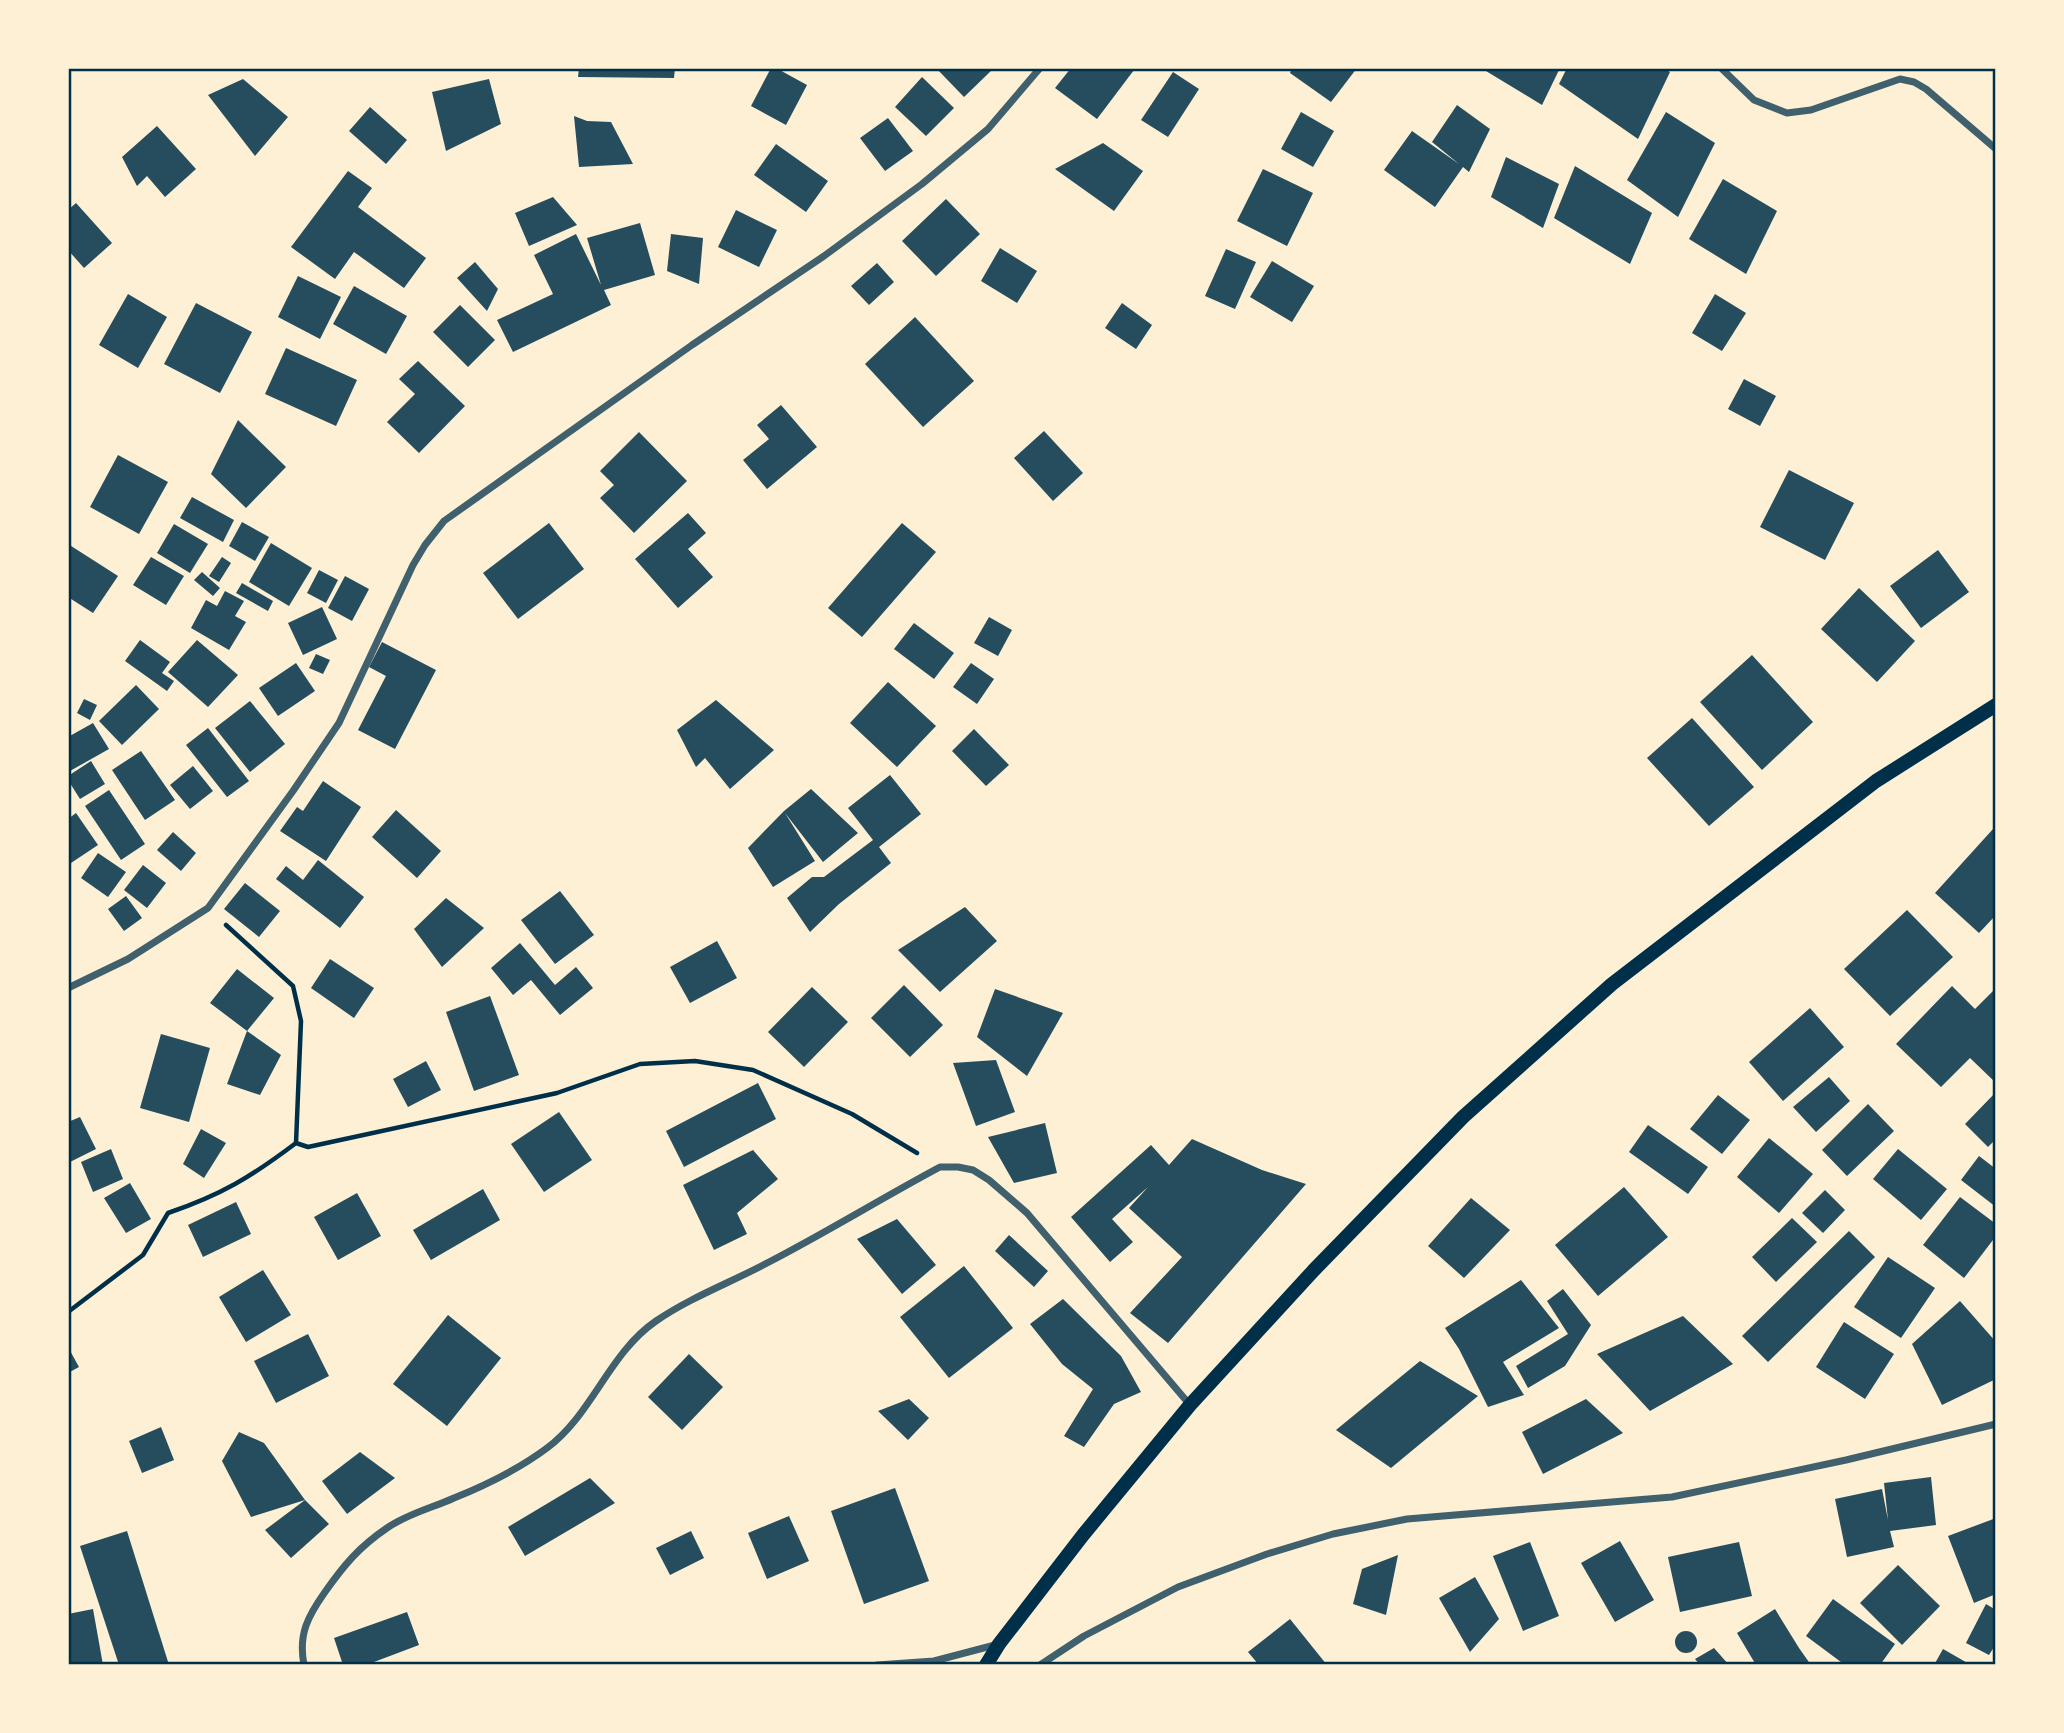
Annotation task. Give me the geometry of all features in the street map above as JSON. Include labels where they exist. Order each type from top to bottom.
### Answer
[{"type":"main road","points":[[986,1665],[999,1644],[1083,1535],[1190,1405],[1313,1271],[1463,1117],[1612,984],[1876,781],[1996,705]]},
{"type":"street","points":[[68,988],[128,959],[208,908],[339,723],[413,565],[444,521],[692,345],[824,256],[922,184],[988,129],[1040,68]]},
{"type":"street","points":[[1721,68],[1754,100],[1787,113],[1811,110],[1900,79],[1914,82],[1926,89],[1996,149]]},
{"type":"street","points":[[304,1665],[302,1651],[306,1622],[346,1561],[361,1547],[398,1521],[525,1464],[559,1439],[618,1358],[655,1322],[768,1263],[940,1167],[973,1170],[989,1180],[1027,1213],[1190,1405]]},
{"type":"street","points":[[1040,1665],[1084,1636],[1178,1587],[1333,1534],[1407,1519],[1672,1497],[1846,1460],[1996,1424]]},
{"type":"street","points":[[877,1665],[934,1661],[999,1644]]},
{"type":"path","points":[[208,908],[293,986],[301,1021],[296,1143]]},
{"type":"path","points":[[296,1143],[308,1147],[557,1093],[640,1065],[695,1062],[753,1070],[852,1114],[940,1167]]},
{"type":"path","points":[[68,1312],[144,1255],[168,1213],[209,1199],[254,1175],[296,1143]]},
{"type":"building","points":[[579,68],[675,68],[674,78],[578,77]]},
{"type":"building","points":[[771,68],[776,68],[807,85],[786,125],[751,106]]},
{"type":"building","points":[[936,68],[994,68],[964,97]]},
{"type":"building","points":[[1071,68],[1134,70],[1097,119],[1055,88]]},
{"type":"building","points":[[1292,68],[1357,68],[1331,102],[1290,73]]},
{"type":"building","points":[[1481,68],[1560,68],[1542,105]]},
{"type":"building","points":[[1567,68],[1663,68],[1670,72],[1638,139],[1559,84]]},
{"type":"building","points":[[1173,72],[1199,89],[1168,137],[1141,120]]},
{"type":"building","points":[[922,77],[954,108],[926,136],[895,107]]},
{"type":"building","points":[[243,79],[288,117],[255,156],[208,95]]},
{"type":"building","points":[[489,79],[501,124],[446,151],[432,92]]},
{"type":"building","points":[[1457,105],[1490,129],[1469,172],[1463,167],[1435,207],[1384,170],[1412,131],[1459,164],[1432,142]]},
{"type":"building","points":[[370,107],[407,140],[386,164],[349,131]]},
{"type":"building","points":[[1301,112],[1334,131],[1313,167],[1281,149]]},
{"type":"building","points":[[1666,112],[1715,143],[1678,217],[1627,180]]},
{"type":"building","points":[[574,116],[587,121],[611,122],[633,164],[579,167]]},
{"type":"building","points":[[888,118],[913,151],[885,171],[860,138]]},
{"type":"building","points":[[157,126],[196,169],[165,197],[147,176],[137,186],[122,157]]},
{"type":"building","points":[[1103,143],[1143,171],[1114,211],[1055,169]]},
{"type":"building","points":[[776,144],[828,181],[806,212],[754,175]]},
{"type":"building","points":[[1506,157],[1559,184],[1543,228],[1491,197]]},
{"type":"building","points":[[1575,166],[1652,213],[1630,264],[1554,218]]},
{"type":"building","points":[[1263,169],[1313,193],[1287,246],[1237,221]]},
{"type":"building","points":[[348,171],[372,188],[358,207],[426,258],[404,288],[354,252],[335,279],[291,247]]},
{"type":"building","points":[[1723,179],[1777,211],[1746,274],[1689,239]]},
{"type":"building","points":[[553,197],[577,225],[529,246],[515,213]]},
{"type":"building","points":[[946,199],[980,234],[936,276],[902,241]]},
{"type":"building","points":[[76,203],[112,243],[84,268],[68,250],[68,210]]},
{"type":"building","points":[[736,210],[777,230],[759,267],[718,247]]},
{"type":"building","points":[[640,223],[655,275],[604,290],[611,305],[513,352],[497,320],[553,294],[534,255],[576,234],[601,285],[587,238]]},
{"type":"building","points":[[671,234],[703,238],[699,284],[667,271]]},
{"type":"building","points":[[1000,248],[1037,271],[1017,303],[981,281]]},
{"type":"building","points":[[1226,249],[1256,262],[1235,309],[1205,296]]},
{"type":"building","points":[[1272,261],[1314,286],[1292,322],[1250,297]]},
{"type":"building","points":[[475,262],[498,289],[487,311],[457,278]]},
{"type":"building","points":[[877,263],[894,282],[869,305],[851,286]]},
{"type":"building","points":[[298,276],[341,297],[320,339],[278,317]]},
{"type":"building","points":[[354,286],[407,316],[386,354],[333,324]]},
{"type":"building","points":[[128,294],[167,317],[138,368],[99,345]]},
{"type":"building","points":[[1715,294],[1746,313],[1722,351],[1692,333]]},
{"type":"building","points":[[196,303],[252,332],[220,393],[164,364]]},
{"type":"building","points":[[1122,303],[1152,325],[1136,349],[1105,328]]},
{"type":"building","points":[[460,305],[495,340],[468,367],[433,332]]},
{"type":"building","points":[[915,317],[974,381],[923,427],[865,364]]},
{"type":"building","points":[[286,348],[357,380],[336,426],[265,394]]},
{"type":"building","points":[[418,361],[465,406],[419,453],[387,422],[415,394],[399,379]]},
{"type":"building","points":[[1744,379],[1776,396],[1760,426],[1728,409]]},
{"type":"building","points":[[781,405],[817,447],[767,489],[743,460],[769,439],[757,425]]},
{"type":"building","points":[[238,420],[286,467],[246,508],[211,474]]},
{"type":"building","points":[[1044,431],[1083,473],[1053,501],[1014,458]]},
{"type":"building","points":[[639,432],[687,481],[634,533],[600,498],[614,485],[600,471]]},
{"type":"building","points":[[118,455],[168,482],[139,534],[90,507]]},
{"type":"building","points":[[1789,470],[1854,503],[1825,560],[1760,527]]},
{"type":"building","points":[[192,497],[234,520],[223,542],[180,518]]},
{"type":"building","points":[[688,513],[706,533],[688,549],[713,577],[678,608],[635,559]]},
{"type":"building","points":[[242,522],[269,537],[255,561],[229,546]]},
{"type":"building","points":[[549,523],[584,569],[518,619],[483,573]]},
{"type":"building","points":[[902,523],[936,552],[862,637],[828,608]]},
{"type":"building","points":[[174,524],[208,544],[190,573],[157,553]]},
{"type":"building","points":[[271,543],[312,568],[289,606],[249,582]]},
{"type":"building","points":[[68,544],[118,576],[93,613],[68,597]]},
{"type":"building","points":[[1938,550],[1969,592],[1921,628],[1890,586]]},
{"type":"building","points":[[151,557],[184,576],[166,605],[133,585]]},
{"type":"building","points":[[222,557],[231,563],[219,582],[209,576]]},
{"type":"building","points":[[319,570],[338,580],[326,603],[307,593]]},
{"type":"building","points":[[202,572],[220,588],[213,596],[194,580]]},
{"type":"building","points":[[345,576],[369,589],[352,621],[328,608]]},
{"type":"building","points":[[242,583],[273,601],[268,611],[236,593]]},
{"type":"building","points":[[1859,588],[1915,641],[1877,682],[1821,629]]},
{"type":"building","points":[[225,591],[244,601],[235,616],[246,622],[229,650],[191,628],[206,600],[217,606]]},
{"type":"building","points":[[322,607],[337,639],[303,655],[288,623]]},
{"type":"building","points":[[989,617],[1012,630],[998,656],[974,643]]},
{"type":"building","points":[[914,623],[954,653],[934,679],[894,649]]},
{"type":"building","points":[[140,640],[170,662],[162,673],[174,681],[167,691],[125,661]]},
{"type":"building","points":[[197,640],[238,675],[208,707],[168,672]]},
{"type":"building","points":[[382,642],[436,670],[395,749],[358,730],[386,676],[369,667]]},
{"type":"building","points":[[316,654],[330,660],[323,674],[309,668]]},
{"type":"building","points":[[1752,655],[1813,722],[1762,770],[1700,702]]},
{"type":"building","points":[[296,663],[315,691],[278,716],[259,688]]},
{"type":"building","points":[[971,663],[994,679],[977,704],[953,687]]},
{"type":"building","points":[[888,682],[936,726],[897,767],[850,723]]},
{"type":"building","points":[[136,685],[159,709],[122,745],[99,721]]},
{"type":"building","points":[[84,699],[97,705],[90,720],[77,713]]},
{"type":"building","points":[[716,700],[774,750],[730,789],[705,758],[696,767],[677,730]]},
{"type":"building","points":[[250,701],[285,744],[250,772],[215,728]]},
{"type":"building","points":[[1692,718],[1754,787],[1709,826],[1647,758]]},
{"type":"building","points":[[93,723],[109,749],[70,771],[68,737]]},
{"type":"building","points":[[208,728],[249,781],[227,797],[186,745]]},
{"type":"building","points":[[974,729],[1009,765],[986,786],[952,751]]},
{"type":"building","points":[[141,751],[175,800],[145,820],[112,770]]},
{"type":"building","points":[[91,761],[105,784],[80,799],[68,776]]},
{"type":"building","points":[[193,766],[213,791],[190,809],[170,785]]},
{"type":"building","points":[[890,775],[921,814],[879,847],[891,863],[839,904],[810,932],[787,898],[812,877],[824,877],[873,840],[848,808]]},
{"type":"building","points":[[323,781],[361,807],[326,861],[280,831],[297,807],[303,811]]},
{"type":"building","points":[[811,789],[858,833],[823,862],[785,813],[815,861],[773,887],[748,848],[784,811]]},
{"type":"building","points":[[109,790],[145,844],[121,860],[85,806]]},
{"type":"building","points":[[396,810],[441,851],[417,878],[372,837]]},
{"type":"building","points":[[76,813],[98,845],[68,865],[68,819]]},
{"type":"building","points":[[1993,829],[1996,832],[1996,915],[1979,933],[1935,893]]},
{"type":"building","points":[[173,832],[196,853],[181,871],[157,850]]},
{"type":"building","points":[[98,853],[126,872],[108,897],[81,878]]},
{"type":"building","points":[[318,860],[364,897],[340,928],[276,879],[286,866],[303,880]]},
{"type":"building","points":[[143,865],[166,883],[147,908],[124,890]]},
{"type":"building","points":[[245,883],[280,911],[259,937],[224,909]]},
{"type":"building","points":[[560,891],[594,935],[555,964],[521,920]]},
{"type":"building","points":[[126,896],[142,918],[124,931],[108,909]]},
{"type":"building","points":[[446,898],[484,928],[442,967],[414,929]]},
{"type":"building","points":[[965,907],[997,941],[940,992],[898,950]]},
{"type":"building","points":[[1907,910],[1953,957],[1890,1016],[1844,969]]},
{"type":"building","points":[[717,941],[737,978],[690,1003],[670,967]]},
{"type":"building","points":[[520,943],[555,985],[576,967],[593,988],[560,1015],[531,980],[513,995],[491,968]]},
{"type":"building","points":[[330,959],[374,988],[354,1018],[311,988]]},
{"type":"building","points":[[237,969],[274,998],[247,1031],[210,1003]]},
{"type":"building","points":[[904,985],[943,1025],[910,1057],[871,1018]]},
{"type":"building","points":[[1952,986],[1975,1009],[1996,988],[1996,1083],[1970,1058],[1941,1087],[1896,1044]]},
{"type":"building","points":[[812,987],[848,1022],[804,1067],[768,1032]]},
{"type":"building","points":[[995,989],[1063,1013],[1027,1076],[977,1037]]},
{"type":"building","points":[[490,996],[519,1075],[474,1091],[446,1012]]},
{"type":"building","points":[[1810,1008],[1844,1047],[1783,1101],[1749,1062]]},
{"type":"building","points":[[247,1031],[281,1055],[260,1095],[227,1084]]},
{"type":"building","points":[[161,1034],[210,1048],[189,1122],[140,1108]]},
{"type":"building","points":[[996,1060],[1015,1112],[976,1126],[953,1063]]},
{"type":"building","points":[[426,1061],[441,1090],[408,1107],[393,1079]]},
{"type":"building","points":[[1829,1077],[1850,1101],[1816,1132],[1793,1107]]},
{"type":"building","points":[[758,1083],[776,1119],[684,1167],[666,1131]]},
{"type":"building","points":[[1996,1092],[1996,1139],[1988,1147],[1965,1124]]},
{"type":"building","points":[[1718,1095],[1750,1120],[1722,1154],[1690,1129]]},
{"type":"building","points":[[1868,1104],[1894,1131],[1847,1176],[1822,1150]]},
{"type":"building","points":[[559,1112],[592,1160],[544,1192],[511,1144]]},
{"type":"building","points":[[80,1117],[96,1149],[68,1163],[68,1122]]},
{"type":"building","points":[[1045,1123],[1057,1173],[1014,1183],[988,1137]]},
{"type":"building","points":[[1648,1125],[1708,1167],[1688,1194],[1629,1152]]},
{"type":"building","points":[[201,1129],[226,1143],[204,1178],[183,1164]]},
{"type":"building","points":[[1769,1138],[1813,1174],[1779,1213],[1737,1177]]},
{"type":"building","points":[[1192,1139],[1262,1170],[1306,1184],[1168,1343],[1130,1313],[1182,1257],[1129,1208],[1148,1187],[1112,1219],[1133,1242],[1110,1262],[1071,1217],[1151,1145],[1169,1165]]},
{"type":"building","points":[[111,1149],[123,1179],[93,1192],[81,1162]]},
{"type":"building","points":[[1898,1149],[1947,1189],[1921,1220],[1873,1179]]},
{"type":"building","points":[[753,1150],[778,1179],[737,1213],[747,1234],[714,1250],[683,1185]]},
{"type":"building","points":[[1979,1156],[1996,1169],[1996,1207],[1961,1180]]},
{"type":"building","points":[[130,1183],[151,1219],[126,1233],[104,1198]]},
{"type":"building","points":[[1624,1187],[1668,1237],[1598,1296],[1555,1245]]},
{"type":"building","points":[[483,1189],[500,1220],[431,1260],[413,1230]]},
{"type":"building","points":[[1825,1190],[1845,1210],[1823,1233],[1802,1213]]},
{"type":"building","points":[[357,1193],[381,1236],[338,1260],[314,1217]]},
{"type":"building","points":[[1960,1197],[1996,1224],[1996,1236],[1964,1278],[1923,1245]]},
{"type":"building","points":[[1471,1198],[1510,1230],[1464,1278],[1428,1246]]},
{"type":"building","points":[[236,1202],[251,1234],[203,1257],[188,1225]]},
{"type":"building","points":[[1792,1218],[1817,1242],[1776,1282],[1752,1257]]},
{"type":"building","points":[[897,1219],[936,1265],[902,1294],[857,1239]]},
{"type":"building","points":[[1849,1231],[1875,1257],[1768,1362],[1742,1336]]},
{"type":"building","points":[[1009,1235],[1048,1271],[1034,1287],[995,1251]]},
{"type":"building","points":[[1888,1257],[1935,1288],[1901,1338],[1854,1307]]},
{"type":"building","points":[[964,1266],[1013,1328],[949,1378],[900,1317]]},
{"type":"building","points":[[263,1270],[291,1315],[246,1342],[219,1297]]},
{"type":"building","points":[[1521,1280],[1559,1328],[1503,1362],[1524,1395],[1488,1407],[1459,1349],[1445,1328]]},
{"type":"building","points":[[1563,1289],[1591,1325],[1565,1366],[1528,1388],[1516,1366],[1568,1334],[1547,1301]]},
{"type":"building","points":[[1063,1299],[1121,1356],[1141,1392],[1114,1404],[1084,1447],[1064,1436],[1093,1389],[1062,1364],[1030,1324]]},
{"type":"building","points":[[1960,1301],[1996,1342],[1996,1379],[1942,1405],[1912,1344]]},
{"type":"building","points":[[448,1315],[501,1358],[447,1426],[393,1384]]},
{"type":"building","points":[[1683,1316],[1733,1364],[1650,1411],[1597,1354]]},
{"type":"building","points":[[1844,1322],[1894,1354],[1865,1399],[1816,1367]]},
{"type":"building","points":[[308,1334],[329,1376],[276,1403],[254,1361]]},
{"type":"building","points":[[68,1347],[79,1367],[68,1373]]},
{"type":"building","points":[[689,1354],[723,1387],[682,1430],[648,1397]]},
{"type":"building","points":[[1420,1361],[1478,1396],[1391,1468],[1336,1430]]},
{"type":"building","points":[[909,1399],[929,1418],[908,1440],[878,1411]]},
{"type":"building","points":[[1586,1399],[1623,1433],[1543,1474],[1522,1432]]},
{"type":"building","points":[[161,1427],[174,1460],[142,1473],[129,1441]]},
{"type":"building","points":[[239,1432],[264,1443],[305,1500],[251,1517],[222,1461]]},
{"type":"building","points":[[360,1452],[395,1478],[347,1514],[322,1481]]},
{"type":"building","points":[[1931,1477],[1936,1525],[1890,1531],[1894,1547],[1847,1557],[1835,1499],[1882,1489],[1888,1520],[1884,1483]]},
{"type":"building","points":[[590,1478],[615,1503],[525,1556],[508,1527]]},
{"type":"building","points":[[895,1488],[929,1581],[864,1604],[831,1511]]},
{"type":"building","points":[[305,1500],[329,1524],[291,1558],[265,1530]]},
{"type":"building","points":[[789,1516],[809,1561],[767,1579],[748,1533]]},
{"type":"building","points":[[1996,1518],[1996,1594],[1974,1603],[1948,1536]]},
{"type":"building","points":[[127,1531],[169,1665],[119,1665],[80,1546]]},
{"type":"building","points":[[691,1531],[704,1558],[670,1575],[656,1548]]},
{"type":"building","points":[[1620,1541],[1654,1600],[1615,1622],[1581,1563]]},
{"type":"building","points":[[1530,1542],[1559,1616],[1523,1631],[1493,1556]]},
{"type":"building","points":[[1739,1542],[1752,1596],[1680,1612],[1668,1557]]},
{"type":"building","points":[[1398,1555],[1386,1615],[1353,1604],[1362,1569]]},
{"type":"building","points":[[1898,1565],[1940,1606],[1902,1645],[1860,1603]]},
{"type":"building","points":[[1475,1577],[1499,1619],[1470,1652],[1439,1598]]},
{"type":"building","points":[[1833,1599],[1895,1644],[1880,1665],[1845,1665],[1806,1636]]},
{"type":"building","points":[[1986,1604],[1996,1610],[1996,1644],[1989,1655],[1966,1643]]},
{"type":"building","points":[[93,1609],[103,1665],[68,1665],[68,1614]]},
{"type":"building","points":[[1775,1609],[1811,1665],[1756,1665],[1737,1633]]},
{"type":"building","points":[[407,1612],[419,1645],[366,1665],[343,1665],[334,1638]]},
{"type":"building","points":[[1290,1619],[1327,1665],[1259,1665],[1248,1652]]},
{"type":"building","points":[[1686,1631],[1694,1634],[1697,1642],[1694,1650],[1686,1653],[1678,1650],[1675,1642],[1678,1634]]},
{"type":"building","points":[[1714,1648],[1729,1665],[1700,1665],[1695,1659]]},
{"type":"building","points":[[1943,1649],[1971,1665],[1934,1665]]}]
